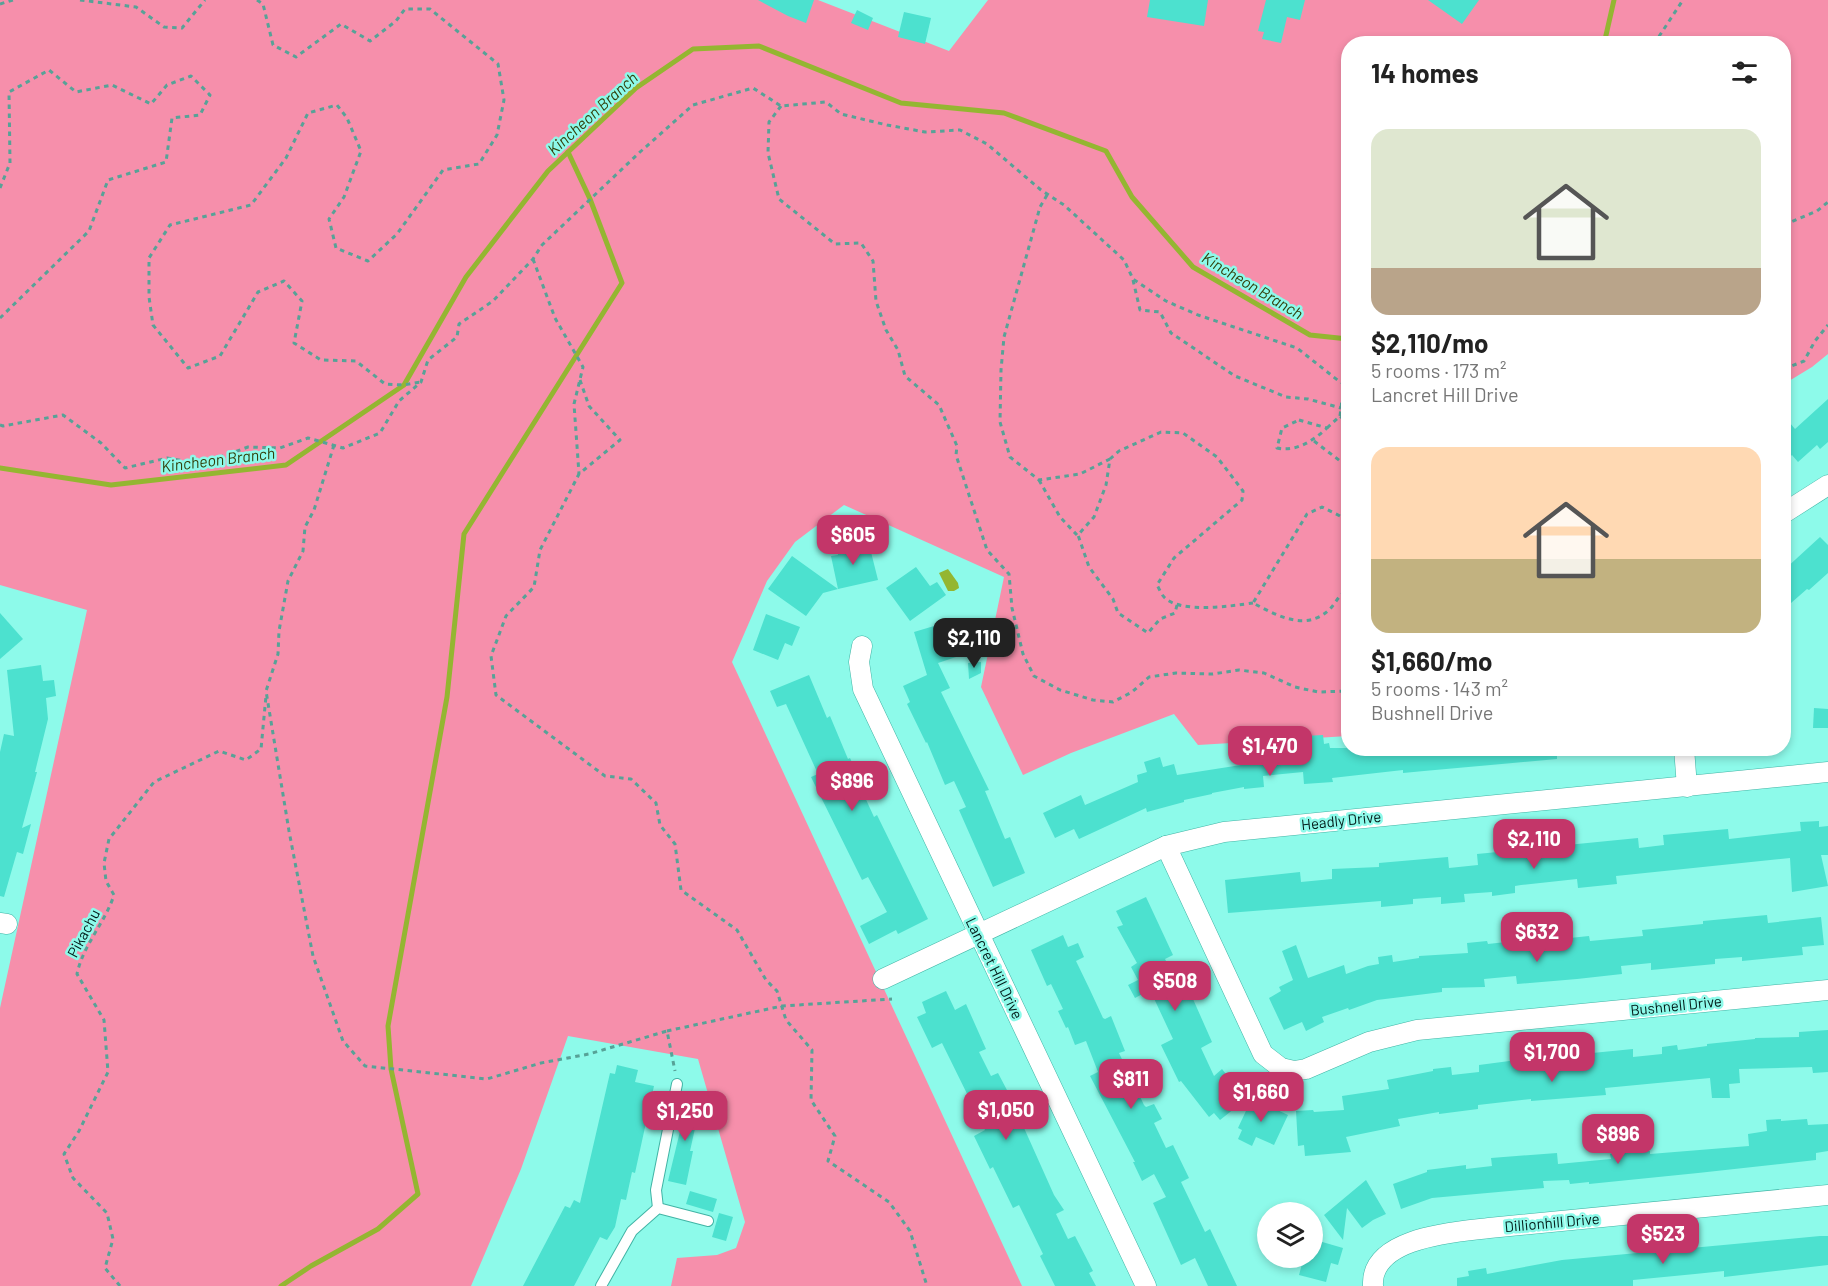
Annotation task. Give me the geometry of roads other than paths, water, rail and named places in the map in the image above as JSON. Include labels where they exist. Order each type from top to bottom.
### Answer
[{"type":"street","points":[[1791,509],[1828,485]]},
{"type":"street","name":"Lancret Hill Drive","points":[[862,646],[859,662],[863,689],[1146,1286]]},
{"type":"street","points":[[1684,756],[1687,787]]},
{"type":"street","name":"Headly Drive","points":[[883,980],[1166,846],[1224,832],[1828,772]]},
{"type":"street","name":"Bushnell Drive","points":[[1166,846],[1263,1054],[1281,1068],[1294,1071],[1317,1066],[1369,1042],[1417,1030],[1828,990]]},
{"type":"street","name":"Dillionhill Drive","points":[[1373,1286],[1376,1269],[1390,1253],[1401,1246],[1435,1236],[1489,1228],[1828,1195]]},
{"type":"lane","points":[[658,1208],[656,1190],[677,1084]]},
{"type":"lane","points":[[658,1208],[708,1221]]},
{"type":"lane","points":[[601,1286],[632,1231],[658,1208]]},
{"type":"waterway","name":"Kincheon Branch","points":[[1606,36],[1614,0]]},
{"type":"waterway","name":"Kincheon Branch","points":[[0,468],[111,485],[286,465],[404,385],[466,277],[548,171],[636,88],[693,49],[759,46],[901,103],[1004,113],[1106,151],[1132,197],[1193,267],[1310,335],[1341,338]]},
{"type":"waterway","points":[[281,1286],[311,1266],[378,1229],[418,1194],[391,1069],[388,1026],[447,697],[464,534],[622,283],[590,199],[568,152]]}]
